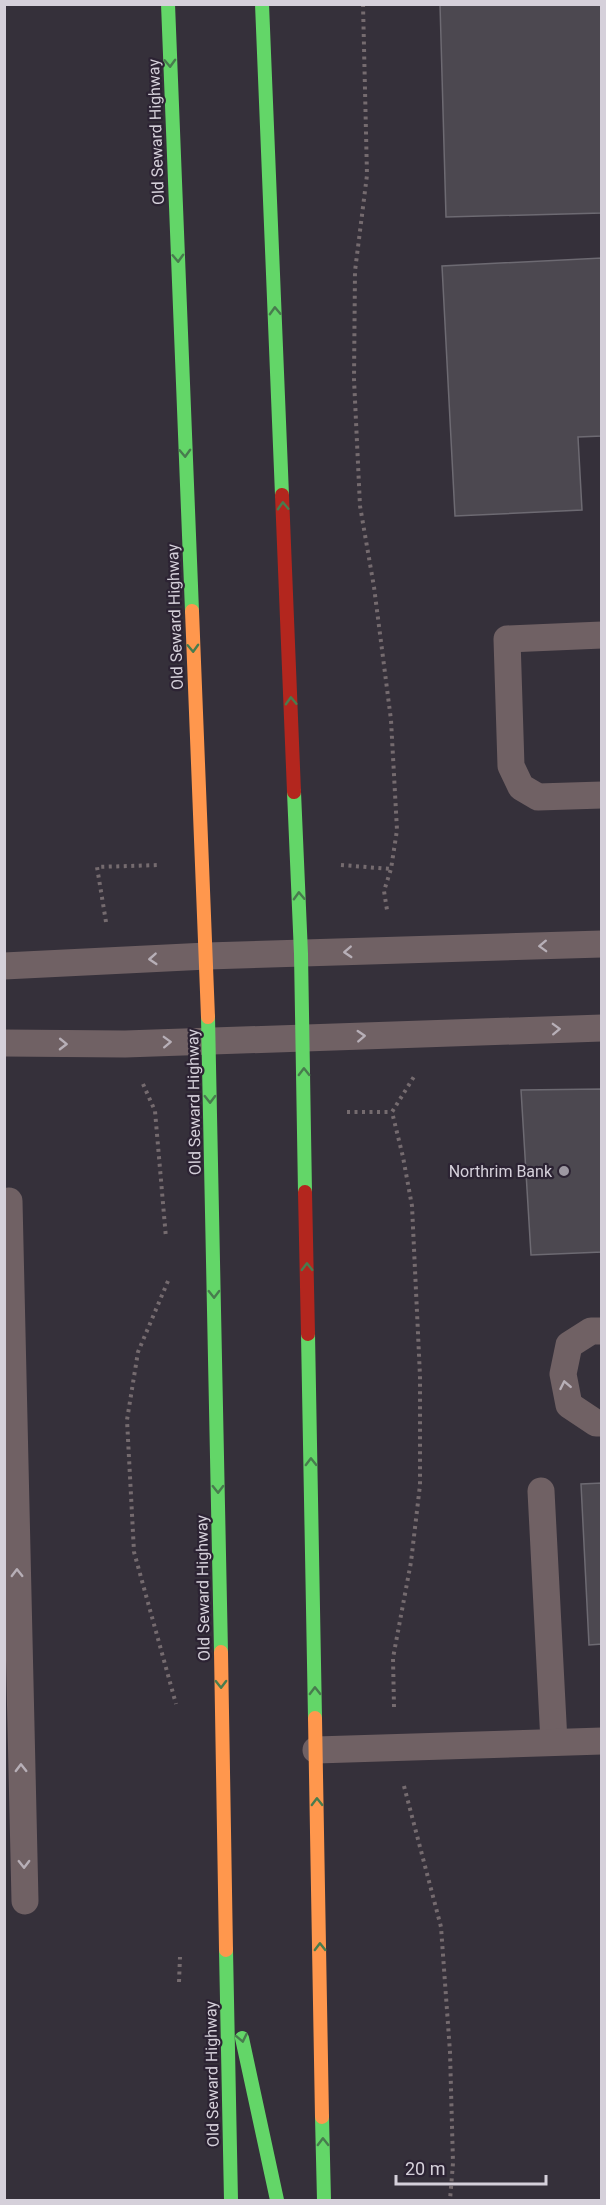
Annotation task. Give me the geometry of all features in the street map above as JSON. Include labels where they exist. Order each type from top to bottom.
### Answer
[{"type":"main road","name":"Old Seward Highway","points":[[168,4],[207,956],[231,2200]]},
{"type":"main road","points":[[262,4],[301,954],[324,2200]]},
{"type":"main road","points":[[226,1960],[276,2200]]},
{"type":"lane","points":[[602,635],[507,639],[511,766],[521,787],[538,797],[602,795]]},
{"type":"lane","points":[[4,966],[207,956],[602,944]]},
{"type":"lane","points":[[4,1043],[124,1044],[602,1028]]},
{"type":"lane","points":[[9,1201],[9,1707],[14,1827],[25,1901]]},
{"type":"lane","points":[[602,1331],[591,1331],[569,1345],[563,1374],[569,1405],[596,1423],[602,1423]]},
{"type":"lane","points":[[541,1491],[554,1742]]},
{"type":"lane","points":[[316,1750],[602,1741]]},
{"type":"path","points":[[363,4],[368,175],[355,271],[354,380],[360,506],[374,587],[391,720],[397,830],[391,869],[384,891]]},
{"type":"path","points":[[124,1044],[155,1111],[167,1241]]},
{"type":"path","points":[[393,1658],[411,1562],[420,1485],[420,1377],[412,1206],[392,1112],[419,1070]]},
{"type":"path","points":[[170,1276],[138,1352],[127,1420],[134,1552],[155,1635],[178,1710]]},
{"type":"path","points":[[402,1779],[441,1927],[450,2052],[453,2163],[450,2200]]},
{"type":"path","points":[[179,1982],[180,1949]]},
{"type":"building","points":[[440,4],[602,4],[602,213],[446,217]]},
{"type":"building","points":[[602,258],[602,436],[578,437],[582,510],[455,516],[442,266]]},
{"type":"building","name":"Northrim Bank","points":[[602,1089],[602,1252],[531,1255],[521,1090]]},
{"type":"building","points":[[602,1483],[602,1644],[589,1645],[581,1484]]},
{"type":"traffic: fast","points":[[168,4],[192,611]]},
{"type":"traffic: fast","points":[[262,4],[282,495]]},
{"type":"traffic: fast","points":[[294,792],[301,954],[305,1192]]},
{"type":"traffic: fast","points":[[208,1017],[221,1652]]},
{"type":"traffic: fast","points":[[308,1334],[315,1718]]},
{"type":"traffic: fast","points":[[226,1950],[231,2200]]},
{"type":"traffic: fast","points":[[242,2038],[277,2200]]},
{"type":"traffic: fast","points":[[322,2117],[324,2200]]},
{"type":"traffic: slow","points":[[192,611],[208,1017]]},
{"type":"traffic: slow","points":[[221,1652],[226,1950]]},
{"type":"traffic: slow","points":[[315,1718],[322,2117]]},
{"type":"traffic: jam","points":[[282,495],[294,792]]},
{"type":"traffic: jam","points":[[305,1192],[308,1334]]},
{"type":"place","name":"Northrim Bank","points":[[564,1171]]}]
